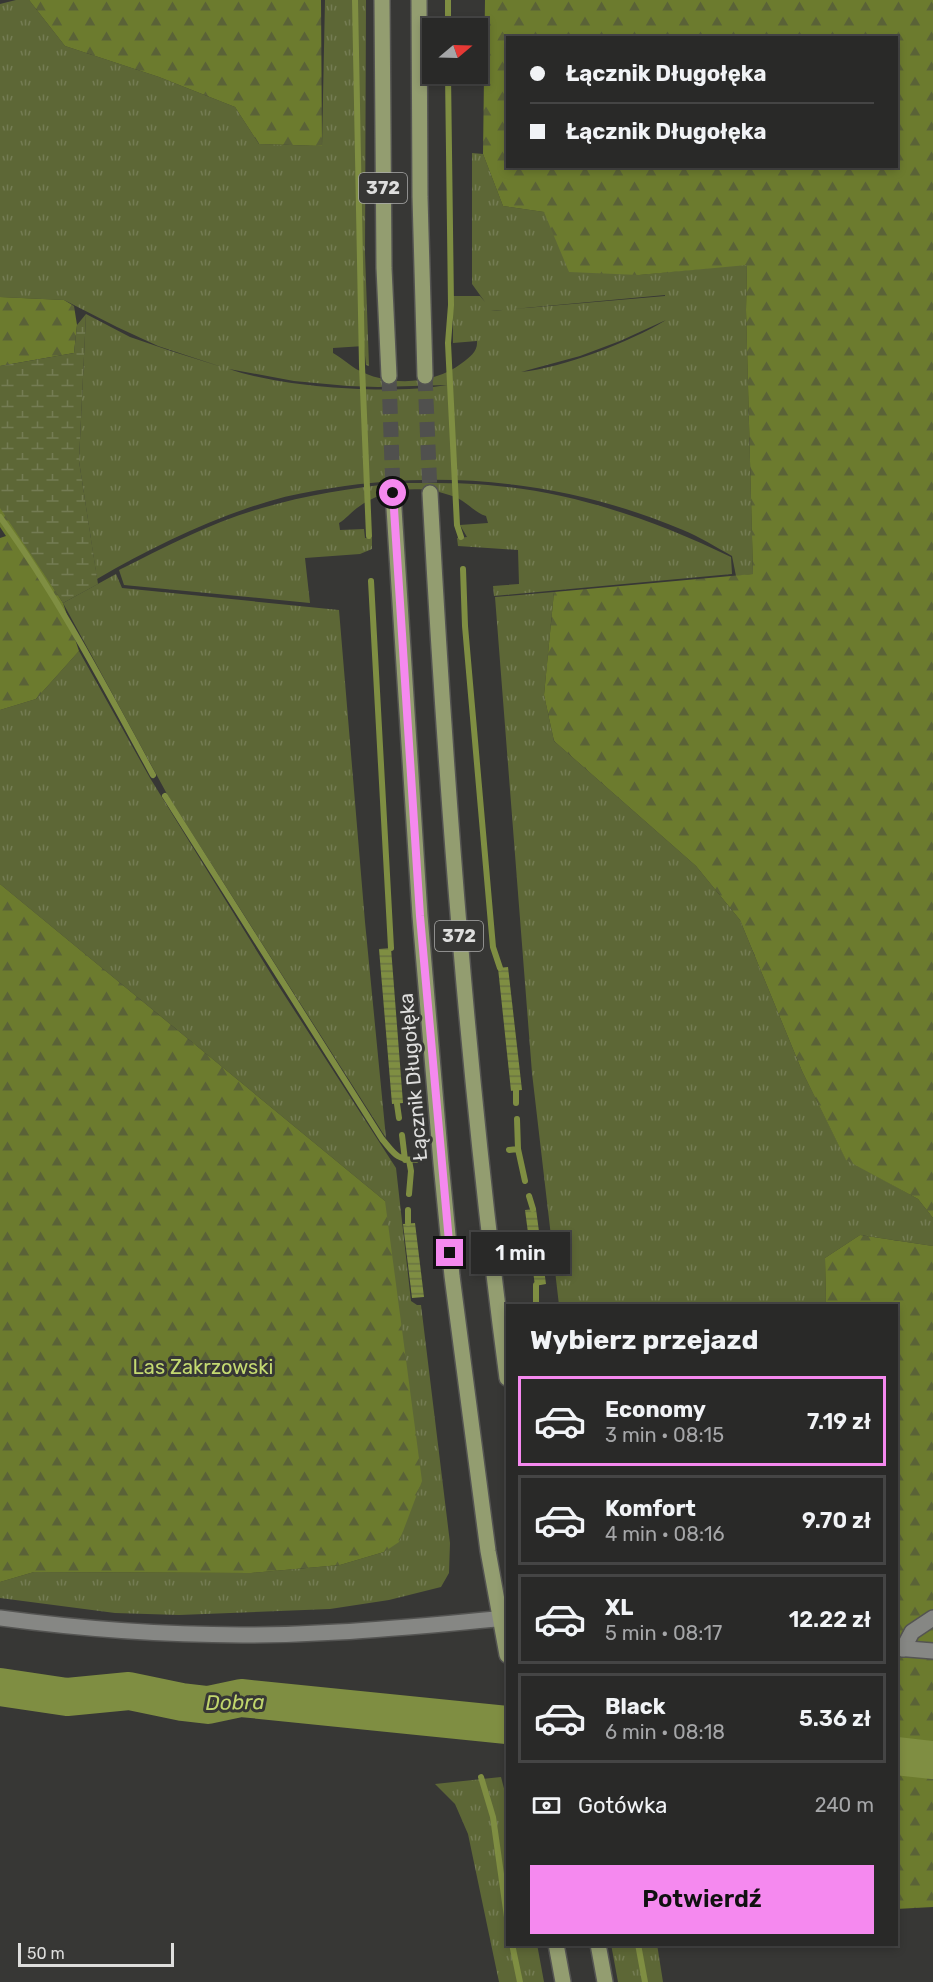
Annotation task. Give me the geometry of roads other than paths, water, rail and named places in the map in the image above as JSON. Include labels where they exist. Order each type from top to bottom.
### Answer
[{"type":"main road","name":"372","points":[[382,0],[383,210],[389,376]]},
{"type":"main road","name":"372","points":[[419,0],[420,197],[425,376]]},
{"type":"main road","name":"Łącznik Długołęka","points":[[393,493],[418,893],[452,1276],[488,1551],[504,1619],[506,1642]]},
{"type":"main road","name":"372","points":[[430,493],[443,720],[460,949],[473,1090],[506,1370]]},
{"type":"main road","points":[[556,1946],[563,1982]]},
{"type":"main road","points":[[598,1946],[605,1982]]},
{"type":"street","points":[[0,1618],[105,1630],[253,1634],[337,1632],[504,1619]]},
{"type":"street","points":[[899,1649],[912,1632],[933,1618]]},
{"type":"street","points":[[899,1649],[933,1651]]},
{"type":"waterway","points":[[355,0],[362,366],[369,536]]},
{"type":"waterway","points":[[448,0],[448,18]]},
{"type":"waterway","points":[[448,84],[451,305],[448,343],[457,525],[461,537]]},
{"type":"waterway","points":[[0,517],[62,611],[153,775]]},
{"type":"waterway","points":[[463,569],[465,626],[493,947],[500,968]]},
{"type":"waterway","points":[[371,581],[391,948]]},
{"type":"waterway","points":[[165,796],[382,1139],[400,1157],[416,1160]]},
{"type":"waterway","points":[[516,1090],[516,1103]]},
{"type":"waterway","points":[[397,1104],[399,1118]]},
{"type":"waterway","points":[[517,1119],[518,1149],[525,1181]]},
{"type":"waterway","points":[[402,1135],[405,1160]]},
{"type":"waterway","points":[[509,1150],[518,1149]]},
{"type":"waterway","points":[[409,1160],[411,1171],[409,1194]]},
{"type":"waterway","points":[[529,1196],[533,1209]]},
{"type":"waterway","points":[[408,1210],[408,1223]]},
{"type":"waterway","points":[[536,1285],[536,1304]]},
{"type":"waterway","name":"Dobra","points":[[0,1687],[67,1697],[129,1691],[208,1705],[241,1698],[506,1725]]},
{"type":"waterway","name":"Dobra","points":[[898,1756],[933,1760]]},
{"type":"waterway","points":[[481,1777],[493,1817],[506,1910]]},
{"type":"waterway","points":[[512,1946],[520,1982]]},
{"type":"waterway","points":[[638,1946],[645,1982]]},
{"type":"tunnel","points":[[389,376],[393,493]]},
{"type":"tunnel","points":[[425,376],[430,493]]},
{"type":"park label","name":"Las Zakrzowski","points":[[203,1367]]}]
